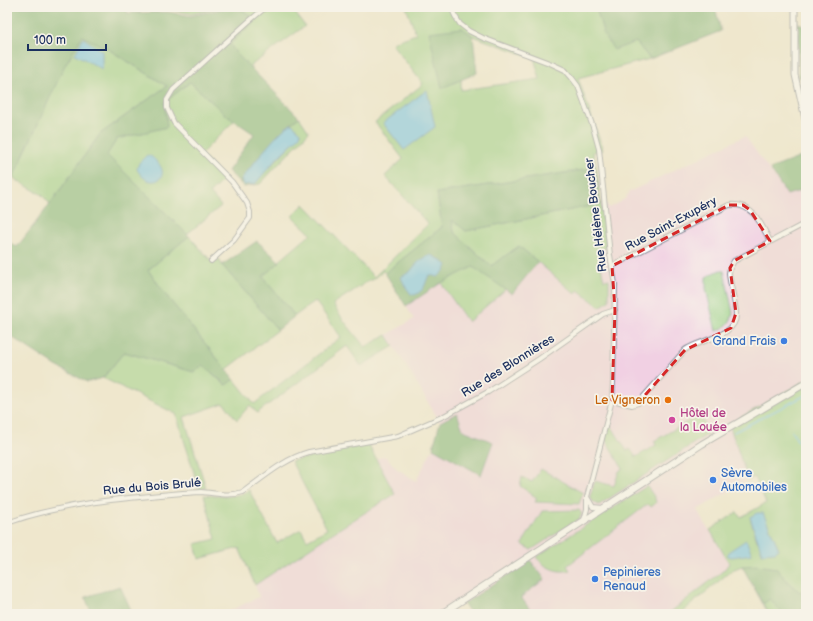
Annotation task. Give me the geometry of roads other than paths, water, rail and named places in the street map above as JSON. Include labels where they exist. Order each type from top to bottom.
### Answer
[{"type":"main road","points":[[441,614],[702,444],[806,383]]},
{"type":"main road","points":[[780,399],[806,387]]},
{"type":"street","points":[[211,261],[234,240],[250,218],[250,212],[247,203],[232,182],[174,124],[167,108],[167,100],[173,90],[266,7]]},
{"type":"street","name":"Rue Hélène Boucher","points":[[451,7],[460,24],[469,31],[483,38],[565,70],[578,86],[593,127],[599,149],[615,284],[612,400],[587,497],[587,509],[584,520]]},
{"type":"street","points":[[795,7],[795,75],[806,123]]},
{"type":"street","name":"Rue Saint-Exupéry","points":[[612,266],[728,205],[743,205],[750,210],[759,221],[770,241]]},
{"type":"street","points":[[612,400],[632,405],[638,403],[685,350],[691,346],[725,333],[731,328],[735,321],[736,313],[730,280],[730,268],[734,261],[806,223]]},
{"type":"street","name":"Rue des Blonnières","points":[[407,432],[444,416],[488,392],[539,359],[603,314],[615,310]]},
{"type":"street","name":"Rue du Bois Brulé","points":[[7,523],[76,504],[138,496],[200,492],[236,495],[243,492],[287,460],[298,455],[376,441],[398,436],[407,432]]},
{"type":"street","points":[[587,497],[593,507],[603,508]]},
{"type":"water","points":[[83,38],[102,51],[102,69],[75,54]]},
{"type":"water","points":[[427,90],[435,127],[404,150],[383,123]]},
{"type":"water","points":[[292,124],[301,132],[300,136],[278,157],[255,184],[244,185],[241,181],[243,177],[274,139]]},
{"type":"water","points":[[147,155],[153,158],[161,168],[161,177],[158,180],[147,180],[137,169],[139,163]]},
{"type":"water","points":[[431,255],[447,265],[445,270],[438,277],[429,275],[421,291],[415,295],[411,294],[401,277],[410,272],[421,260]]},
{"type":"water","points":[[757,513],[763,513],[779,549],[775,552],[762,553],[750,517]]},
{"type":"water","points":[[746,540],[752,554],[732,557],[728,556],[728,552]]},
{"type":"waterway","points":[[734,432],[806,395]]},
{"type":"waterway","points":[[792,431],[799,443],[800,457],[806,481]]},
{"type":"place","name":"Grand Frais","points":[[784,341]]},
{"type":"place","name":"Le Vigneron","points":[[668,400]]},
{"type":"place","name":"Hôtel de la Louée","points":[[672,420]]},
{"type":"place","name":"Sèvre Automobiles","points":[[713,480]]},
{"type":"place","name":"Pepinieres Renaud","points":[[595,579]]}]
